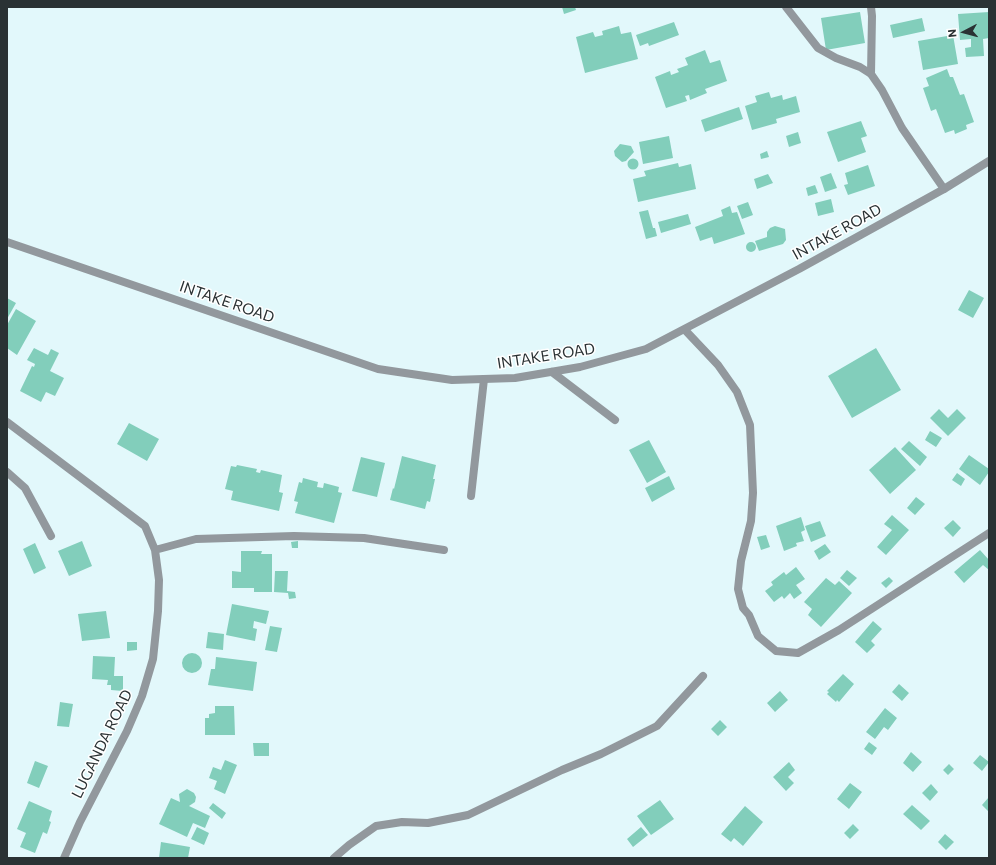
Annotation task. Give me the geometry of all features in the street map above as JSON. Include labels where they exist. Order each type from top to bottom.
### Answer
[{"type":"street","points":[[786,7],[818,48],[836,58],[860,67],[871,74],[882,90],[902,128],[944,189]]},
{"type":"street","points":[[870,7],[872,16],[871,74]]},
{"type":"street","name":"INTAKE ROAD","points":[[7,242],[378,369],[452,380],[515,378],[580,367],[646,349],[685,330],[799,269],[944,189],[989,161]]},
{"type":"street","points":[[685,330],[718,365],[737,392],[750,425],[753,493],[750,521],[741,561],[738,589],[743,608],[749,615],[758,636],[776,651],[798,653],[839,630],[989,533]]},
{"type":"street","points":[[552,372],[615,420]]},
{"type":"street","points":[[471,496],[484,379]]},
{"type":"street","name":"LUGANDA ROAD","points":[[7,422],[145,526],[155,550],[159,580],[158,610],[153,660],[144,689],[127,731],[80,822],[64,858]]},
{"type":"street","points":[[7,472],[25,488],[51,536]]},
{"type":"street","points":[[155,550],[196,539],[294,536],[364,538],[444,550]]},
{"type":"street","points":[[334,858],[349,845],[376,826],[402,822],[428,823],[468,815],[562,770],[601,754],[656,726],[703,676]]},
{"type":"building","points":[[562,7],[575,7],[576,10],[564,14]]},
{"type":"building","points":[[860,12],[865,43],[826,50],[821,18]]},
{"type":"building","points":[[989,12],[989,38],[983,39],[984,56],[966,57],[965,48],[971,47],[971,39],[960,40],[958,14]]},
{"type":"building","points":[[922,18],[925,31],[893,38],[890,25]]},
{"type":"building","points":[[674,22],[679,35],[649,46],[648,43],[640,46],[636,35]]},
{"type":"building","points":[[619,26],[621,34],[631,32],[638,59],[585,73],[576,37],[593,32],[595,37],[603,35],[602,31]]},
{"type":"building","points":[[953,35],[958,64],[923,70],[918,41]]},
{"type":"building","points":[[705,50],[710,63],[720,60],[727,81],[705,89],[707,93],[690,100],[689,95],[685,96],[687,101],[666,108],[655,77],[670,71],[671,75],[679,72],[677,69],[688,65],[685,58]]},
{"type":"building","points":[[947,69],[950,77],[953,77],[960,95],[964,94],[974,122],[966,125],[967,129],[955,134],[954,130],[945,133],[936,109],[931,111],[923,88],[929,86],[926,78]]},
{"type":"building","points":[[769,92],[771,98],[782,95],[783,100],[796,96],[800,112],[776,119],[777,123],[752,130],[745,106],[757,102],[755,96]]},
{"type":"building","points":[[739,107],[743,119],[705,132],[701,120]]},
{"type":"building","points":[[861,121],[867,136],[861,138],[866,152],[838,162],[827,132]]},
{"type":"building","points":[[798,132],[801,143],[789,147],[786,136]]},
{"type":"building","points":[[669,136],[673,158],[643,164],[639,142]]},
{"type":"building","points":[[620,144],[631,146],[634,152],[626,161],[622,162],[615,156],[614,151]]},
{"type":"building","points":[[767,151],[769,157],[761,159],[760,154]]},
{"type":"building","points":[[633,158],[637,160],[639,164],[637,168],[633,170],[629,168],[627,164],[629,160]]},
{"type":"building","points":[[678,163],[679,167],[691,164],[696,189],[638,202],[633,179],[646,176],[644,171]]},
{"type":"building","points":[[868,165],[875,186],[848,195],[844,185],[848,184],[845,173]]},
{"type":"building","points":[[831,173],[837,188],[825,192],[820,177]]},
{"type":"building","points":[[768,174],[773,183],[757,189],[754,179]]},
{"type":"building","points":[[815,185],[818,193],[808,196],[806,188]]},
{"type":"building","points":[[831,199],[834,212],[818,216],[815,203]]},
{"type":"building","points":[[748,202],[753,215],[742,219],[737,206]]},
{"type":"building","points":[[730,206],[732,213],[737,212],[745,234],[714,244],[712,237],[700,241],[695,227],[723,216],[721,210]]},
{"type":"building","points":[[648,210],[657,236],[646,239],[639,212]]},
{"type":"building","points":[[688,214],[691,224],[661,233],[658,222]]},
{"type":"building","points":[[775,226],[785,229],[786,240],[783,244],[759,251],[755,241],[767,237],[767,232],[770,228]]},
{"type":"building","points":[[749,242],[753,242],[755,243],[755,251],[749,252],[746,249],[746,245]]},
{"type":"building","points":[[969,290],[984,298],[973,318],[958,310]]},
{"type":"building","points":[[7,298],[16,303],[7,319]]},
{"type":"building","points":[[16,309],[36,321],[17,355],[7,348],[7,325]]},
{"type":"building","points":[[34,348],[48,355],[51,349],[59,353],[50,371],[64,378],[55,396],[46,392],[41,402],[20,391],[32,366],[34,367],[35,364],[27,360]]},
{"type":"building","points":[[876,348],[901,390],[852,418],[828,376]]},
{"type":"building","points":[[939,409],[948,418],[957,409],[966,418],[948,436],[930,418]]},
{"type":"building","points":[[129,423],[159,439],[147,461],[117,444]]},
{"type":"building","points":[[930,431],[942,438],[936,447],[925,440]]},
{"type":"building","points":[[649,440],[666,472],[647,483],[629,450]]},
{"type":"building","points":[[909,441],[927,457],[920,466],[901,449]]},
{"type":"building","points":[[895,447],[916,470],[890,494],[869,470]]},
{"type":"building","points":[[969,455],[989,469],[989,472],[980,485],[959,469]]},
{"type":"building","points":[[402,456],[436,465],[433,479],[435,479],[430,502],[427,501],[425,509],[390,500]]},
{"type":"building","points":[[361,457],[385,463],[377,497],[352,491]]},
{"type":"building","points":[[237,465],[257,469],[256,472],[260,473],[261,470],[282,475],[279,492],[283,493],[279,511],[231,500],[233,491],[225,489],[231,466],[236,467]]},
{"type":"building","points":[[957,473],[965,479],[961,486],[952,480]]},
{"type":"building","points":[[669,476],[675,489],[652,502],[645,488]]},
{"type":"building","points":[[303,478],[318,482],[317,487],[323,488],[324,483],[339,487],[338,492],[342,493],[334,523],[295,513],[298,502],[294,501],[299,482],[302,483]]},
{"type":"building","points":[[916,497],[925,504],[915,515],[907,508]]},
{"type":"building","points":[[892,515],[909,530],[886,555],[877,547],[892,530],[884,524]]},
{"type":"building","points":[[801,517],[805,530],[801,532],[804,541],[796,543],[797,546],[784,551],[776,526]]},
{"type":"building","points":[[953,520],[961,528],[953,537],[944,528]]},
{"type":"building","points":[[820,521],[826,536],[811,542],[805,526]]},
{"type":"building","points":[[766,535],[770,547],[761,550],[757,537]]},
{"type":"building","points":[[82,541],[92,566],[69,576],[58,551]]},
{"type":"building","points":[[298,541],[298,548],[292,548],[291,542]]},
{"type":"building","points":[[35,543],[46,568],[34,574],[23,549]]},
{"type":"building","points":[[825,544],[831,552],[819,560],[814,551]]},
{"type":"building","points":[[980,550],[989,560],[989,570],[983,565],[964,583],[954,572]]},
{"type":"building","points":[[241,551],[262,551],[261,554],[272,554],[272,592],[254,592],[254,588],[232,588],[232,571],[241,572]]},
{"type":"building","points":[[796,567],[805,579],[796,585],[802,593],[794,599],[790,593],[784,599],[782,596],[774,602],[765,591],[773,585],[771,582],[784,572],[786,575]]},
{"type":"building","points":[[847,570],[857,578],[849,586],[840,578]]},
{"type":"building","points":[[275,571],[288,571],[287,591],[295,592],[296,598],[289,599],[288,593],[274,592]]},
{"type":"building","points":[[889,577],[893,581],[886,588],[881,583]]},
{"type":"building","points":[[826,578],[835,585],[839,581],[852,593],[821,627],[808,615],[812,609],[804,602]]},
{"type":"building","points":[[232,604],[269,611],[266,624],[254,621],[253,628],[257,629],[255,641],[226,635]]},
{"type":"building","points":[[106,611],[110,638],[82,641],[78,614]]},
{"type":"building","points":[[873,621],[882,629],[871,641],[875,645],[867,653],[855,642]]},
{"type":"building","points":[[270,626],[282,628],[277,652],[265,650]]},
{"type":"building","points":[[208,632],[224,634],[223,650],[206,648]]},
{"type":"building","points":[[127,642],[137,642],[137,650],[127,651]]},
{"type":"building","points":[[192,653],[199,656],[202,663],[199,670],[192,673],[185,670],[182,663],[185,656]]},
{"type":"building","points":[[93,656],[115,657],[114,676],[123,676],[123,691],[111,690],[111,685],[107,685],[108,680],[92,679]]},
{"type":"building","points":[[216,657],[257,662],[253,691],[208,685],[211,669],[215,669]]},
{"type":"building","points":[[843,674],[854,684],[839,702],[837,700],[836,702],[827,694],[829,692],[827,691]]},
{"type":"building","points":[[899,684],[909,693],[902,701],[892,692]]},
{"type":"building","points":[[780,691],[788,700],[775,712],[767,703]]},
{"type":"building","points":[[60,702],[73,704],[69,727],[57,726]]},
{"type":"building","points":[[215,706],[234,706],[235,735],[205,735],[205,718],[209,718],[209,714],[215,713]]},
{"type":"building","points":[[885,708],[897,718],[888,730],[884,727],[875,739],[866,732]]},
{"type":"building","points":[[720,720],[727,727],[718,736],[711,729]]},
{"type":"building","points":[[869,742],[877,748],[872,755],[864,749]]},
{"type":"building","points":[[253,743],[269,743],[269,756],[254,756]]},
{"type":"building","points":[[911,752],[922,762],[913,772],[903,763]]},
{"type":"building","points":[[980,755],[989,762],[982,771],[973,763]]},
{"type":"building","points":[[225,760],[237,765],[225,794],[214,789],[217,781],[209,778],[213,767],[221,770]]},
{"type":"building","points":[[35,761],[48,766],[39,788],[27,783]]},
{"type":"building","points":[[789,762],[795,770],[788,777],[794,783],[786,791],[773,777]]},
{"type":"building","points":[[949,764],[954,769],[948,775],[943,770]]},
{"type":"building","points":[[850,783],[862,792],[849,809],[837,799]]},
{"type":"building","points":[[931,784],[938,792],[930,801],[922,793]]},
{"type":"building","points":[[187,789],[194,793],[196,797],[195,802],[189,806],[210,816],[205,828],[193,823],[187,837],[159,824],[171,798],[180,802],[179,794]]},
{"type":"building","points":[[989,797],[989,812],[982,805]]},
{"type":"building","points":[[660,800],[674,819],[651,835],[637,816]]},
{"type":"building","points":[[29,801],[52,811],[49,821],[51,822],[47,834],[43,832],[35,853],[20,847],[26,833],[17,829]]},
{"type":"building","points":[[213,803],[226,813],[222,819],[209,808]]},
{"type":"building","points":[[912,805],[930,821],[921,830],[903,814]]},
{"type":"building","points":[[745,806],[763,822],[743,846],[734,838],[731,842],[721,834]]},
{"type":"building","points":[[853,824],[859,830],[850,839],[844,833]]},
{"type":"building","points":[[197,827],[209,833],[204,845],[191,839]]},
{"type":"building","points":[[641,827],[648,835],[633,847],[627,839]]},
{"type":"building","points":[[945,834],[954,842],[946,850],[938,842]]},
{"type":"building","points":[[161,842],[190,847],[188,858],[159,858]]}]
